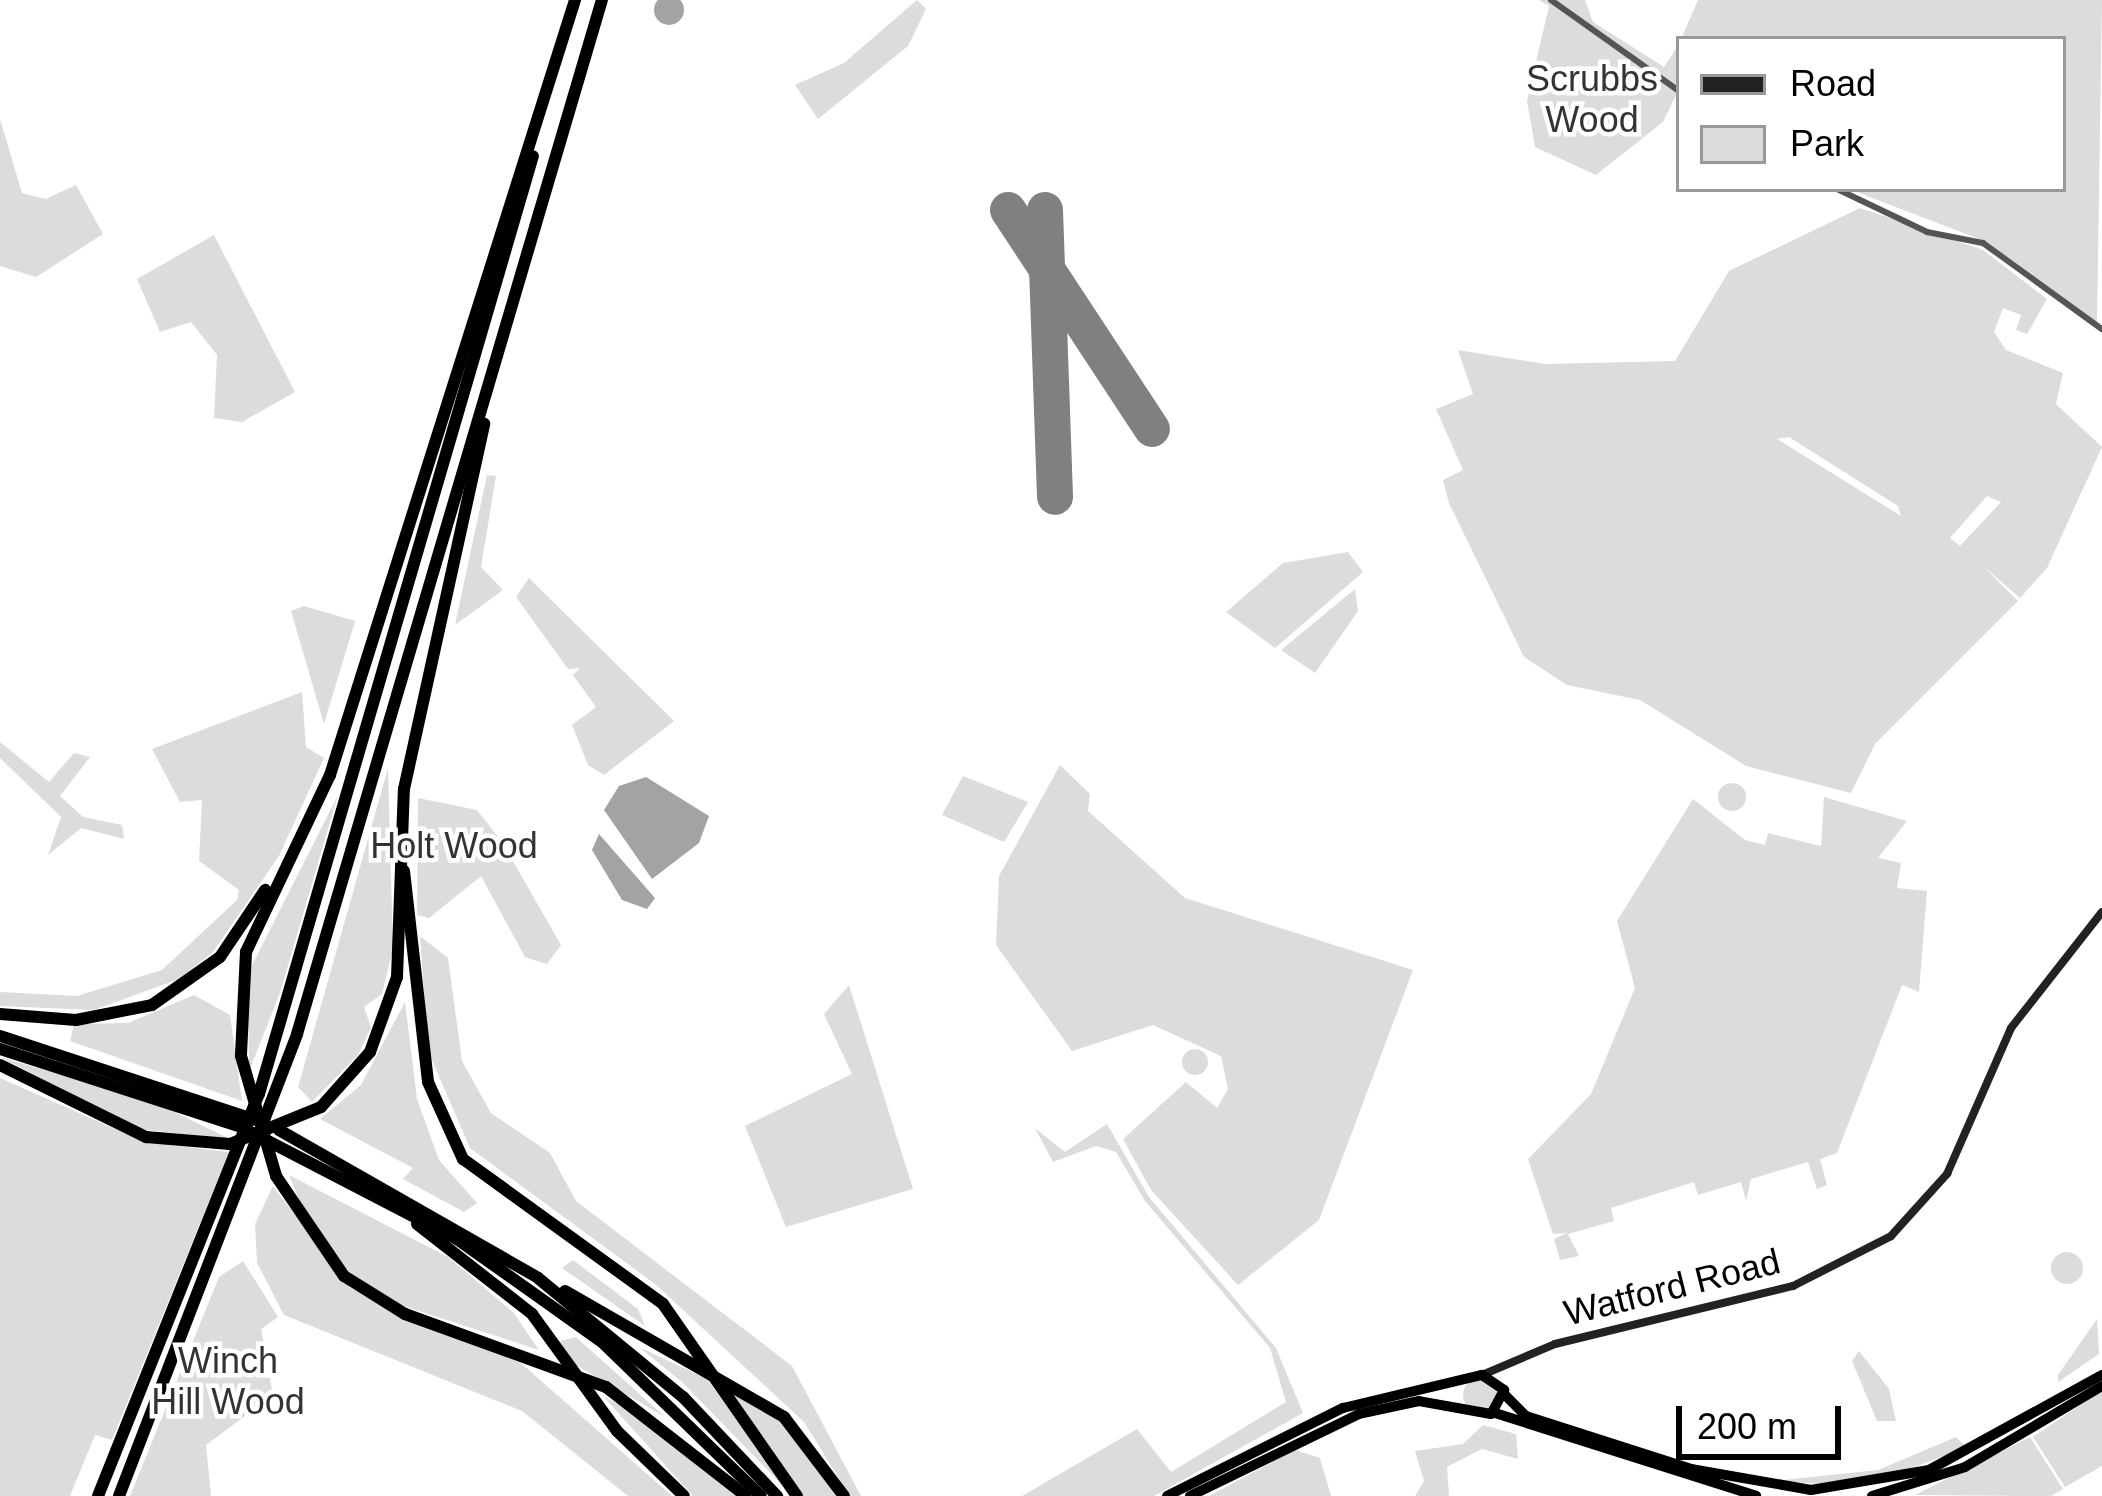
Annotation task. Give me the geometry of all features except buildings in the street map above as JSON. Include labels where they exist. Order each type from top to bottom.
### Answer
[{"type":"highway","points":[[578,0],[316,807],[246,952],[243,1069],[276,1176],[318,1249],[370,1296],[589,1378],[746,1496]]},
{"type":"highway","points":[[98,1496],[259,1094],[578,0]]},
{"type":"highway","points":[[119,1496],[274,1100],[602,0]]},
{"type":"highway","points":[[0,1065],[146,1137],[230,1144],[321,1107],[370,1052],[391,1006],[401,810],[519,283]]},
{"type":"highway","points":[[0,1014],[108,1017],[177,993],[237,934],[316,807]]},
{"type":"highway","points":[[401,810],[423,1043],[444,1127],[481,1178],[620,1267],[697,1351],[797,1496]]},
{"type":"highway","points":[[0,1036],[172,1085],[306,1141],[766,1403],[844,1496]]},
{"type":"highway","points":[[0,1049],[186,1106],[373,1191],[602,1342],[761,1496]]},
{"type":"highway","points":[[373,1191],[516,1298],[617,1431],[684,1496]]},
{"type":"highway","points":[[538,1277],[683,1397],[777,1496]]},
{"type":"highway","points":[[1167,1496],[1326,1414],[1482,1375],[1504,1390],[1526,1416],[1749,1483],[1840,1488],[1929,1470],[2102,1375]]},
{"type":"highway","points":[[1458,1384],[1462,1407]]},
{"type":"highway","points":[[1872,1496],[1965,1467],[2102,1386]]},
{"type":"highway","points":[[1495,1413],[1504,1390]]},
{"type":"highway","points":[[1190,1496],[1359,1414],[1419,1401],[1495,1413],[1756,1496]]},
{"type":"highway","points":[[1749,1483],[1769,1496]]},
{"type":"main road","name":"Watford Road","points":[[1482,1375],[1793,1286],[1892,1236],[1947,1174],[2011,1028],[2099,918]]},
{"type":"main road","points":[[1504,1390],[1513,1364]]},
{"type":"street","points":[[1551,0],[1676,89]]},
{"type":"street","points":[[1843,192],[1927,232],[1983,243],[2102,329]]},
{"type":"green space","points":[[917,0],[926,9],[908,46],[818,119],[795,85],[844,63]]},
{"type":"green space","name":"Scrubbs Wood","points":[[1539,0],[1585,0],[1593,22],[1664,67],[1676,49],[1676,95],[1663,122],[1596,175],[1535,147],[1527,101],[1549,6]]},
{"type":"green space","points":[[1698,0],[2102,0],[2097,323],[1987,242],[1857,192],[2066,192],[2066,36],[1682,36]]},
{"type":"green space","points":[[0,119],[22,193],[46,199],[76,185],[103,234],[36,277],[0,266]]},
{"type":"green space","points":[[1860,208],[1983,250],[2047,299],[2027,334],[2016,330],[2021,315],[2003,308],[1994,332],[2006,350],[2063,373],[2056,404],[2102,447],[2047,568],[2020,598],[1983,566],[2018,601],[1875,744],[1851,793],[1746,766],[1640,700],[1567,685],[1524,657],[1449,503],[1443,480],[1463,470],[1436,409],[1473,394],[1458,350],[1545,364],[1675,361],[1729,271]],"holes":[[[1789,437],[1898,506],[1901,516],[1777,439]],[[1987,496],[2001,502],[1960,546],[1950,538]]]},
{"type":"green space","points":[[214,235],[295,392],[242,422],[214,418],[217,355],[191,322],[160,332],[137,279]]},
{"type":"green space","points":[[487,475],[496,476],[481,567],[503,590],[455,625]]},
{"type":"green space","points":[[1348,552],[1363,572],[1275,648],[1226,612],[1283,563]]},
{"type":"green space","points":[[529,578],[674,721],[604,775],[588,765],[572,725],[596,707],[573,675],[580,668],[568,669],[516,597]]},
{"type":"green space","points":[[1355,589],[1358,611],[1315,673],[1281,650]]},
{"type":"green space","points":[[304,606],[355,621],[324,724],[291,611]]},
{"type":"green space","points":[[302,692],[306,747],[324,758],[279,856],[213,952],[179,979],[94,1010],[0,1006],[0,992],[77,996],[162,970],[237,900],[239,890],[199,861],[202,800],[180,802],[152,749]]},
{"type":"green space","points":[[0,742],[49,782],[74,753],[90,757],[60,796],[83,817],[122,825],[124,839],[81,828],[48,855],[61,817],[0,758]]},
{"type":"green space","points":[[1060,765],[1090,794],[1088,811],[1185,898],[1413,970],[1319,1220],[1238,1285],[1151,1190],[1123,1139],[1186,1082],[1217,1108],[1228,1089],[1221,1056],[1153,1025],[1072,1051],[996,945],[999,876]]},
{"type":"green space","points":[[388,768],[393,949],[382,994],[364,1007],[371,1028],[358,1055],[312,1102],[298,1087]]},
{"type":"green space","points":[[963,776],[1028,802],[1004,842],[942,815]]},
{"type":"green space","points":[[1732,783],[1742,787],[1746,797],[1742,807],[1732,811],[1722,807],[1718,797],[1722,787]]},
{"type":"green space","points":[[338,795],[280,993],[249,1071],[248,973]]},
{"type":"green space","points":[[1824,797],[1907,821],[1878,858],[1901,863],[1897,888],[1927,891],[1919,992],[1902,985],[1837,1153],[1820,1159],[1827,1185],[1817,1189],[1808,1162],[1751,1179],[1746,1201],[1741,1182],[1698,1195],[1694,1182],[1611,1208],[1614,1221],[1568,1234],[1579,1256],[1560,1260],[1554,1239],[1567,1233],[1553,1234],[1528,1159],[1591,1094],[1635,988],[1617,921],[1693,799],[1745,840],[1765,845],[1768,833],[1821,846]]},
{"type":"green space","name":"Holt Wood","points":[[418,798],[477,810],[502,842],[561,945],[547,964],[525,957],[481,876],[429,918],[417,915]]},
{"type":"green space","points":[[420,936],[448,958],[462,1061],[491,1113],[550,1153],[576,1201],[792,1366],[861,1496],[850,1496],[804,1422],[655,1284],[470,1148],[428,1051]]},
{"type":"green space","points":[[849,985],[913,1189],[786,1227],[745,1126],[852,1074],[824,1014]]},
{"type":"green space","points":[[194,995],[230,1015],[242,1101],[70,1041],[74,1024],[128,1023]]},
{"type":"green space","points":[[405,1002],[417,1099],[439,1160],[477,1203],[464,1212],[403,1179],[413,1168],[320,1119],[361,1085]]},
{"type":"green space","points":[[1195,1049],[1208,1062],[1195,1075],[1182,1062]]},
{"type":"green space","points":[[0,1057],[154,1102],[230,1139],[139,1129]]},
{"type":"green space","points":[[0,1078],[144,1142],[229,1152],[112,1440],[95,1435],[70,1496],[0,1496]]},
{"type":"green space","points":[[1107,1124],[1149,1197],[1276,1348],[1303,1413],[1154,1496],[1022,1496],[1137,1429],[1171,1472],[1286,1402],[1270,1348],[1145,1201],[1116,1152],[1096,1146],[1053,1162],[1035,1128],[1065,1152]]},
{"type":"green space","points":[[289,1175],[448,1257],[513,1312],[539,1350],[391,1302],[351,1274],[311,1230]]},
{"type":"green space","points":[[273,1186],[350,1288],[522,1364],[672,1496],[628,1496],[522,1411],[284,1315],[257,1263],[255,1224]]},
{"type":"green space","points":[[2067,1252],[2078,1257],[2083,1268],[2078,1279],[2067,1284],[2056,1279],[2051,1268],[2056,1257]]},
{"type":"green space","points":[[573,1260],[638,1309],[645,1326],[562,1268]]},
{"type":"green space","name":"Winch Hill Wood","points":[[243,1261],[278,1317],[261,1329],[273,1395],[206,1445],[211,1496],[130,1496],[219,1277]]},
{"type":"green space","points":[[2097,1319],[2099,1354],[2058,1382],[2058,1375]]},
{"type":"green space","points":[[576,1337],[665,1417],[571,1362],[560,1341]]},
{"type":"green space","points":[[639,1347],[707,1379],[789,1492],[682,1382]]},
{"type":"green space","points":[[1859,1351],[1889,1389],[1896,1421],[1877,1421],[1852,1361]]},
{"type":"green space","points":[[1480,1378],[1492,1383],[1497,1395],[1492,1407],[1480,1412],[1468,1407],[1463,1395],[1468,1383]]},
{"type":"green space","points":[[727,1384],[780,1418],[837,1496],[800,1496]]},
{"type":"green space","points":[[2102,1390],[2102,1466],[2065,1487],[2033,1437]]},
{"type":"green space","points":[[603,1396],[635,1413],[738,1496],[693,1496]]},
{"type":"green space","points":[[1483,1425],[1516,1434],[1518,1459],[1482,1449],[1447,1467],[1449,1496],[1415,1496],[1424,1481],[1415,1451],[1463,1444]]},
{"type":"green space","points":[[1956,1437],[1966,1447],[1897,1474],[1821,1484],[1772,1481],[1878,1470]]},
{"type":"green space","points":[[2030,1437],[2063,1489],[2051,1496],[1915,1495]]},
{"type":"green space","points":[[1295,1450],[1320,1458],[1331,1496],[1209,1496]]},
{"type":"shaded area","points":[[658,-1],[680,-1],[683,16],[675,24],[663,24],[655,16]]},
{"type":"shaded area","points":[[646,777],[709,816],[699,843],[652,879],[604,810],[619,786]]},
{"type":"shaded area","points":[[599,834],[655,898],[647,909],[622,900],[592,850]]},
{"type":"runway","points":[[1008,210],[1152,429]]},
{"type":"runway","points":[[1045,210],[1055,497]]}]
